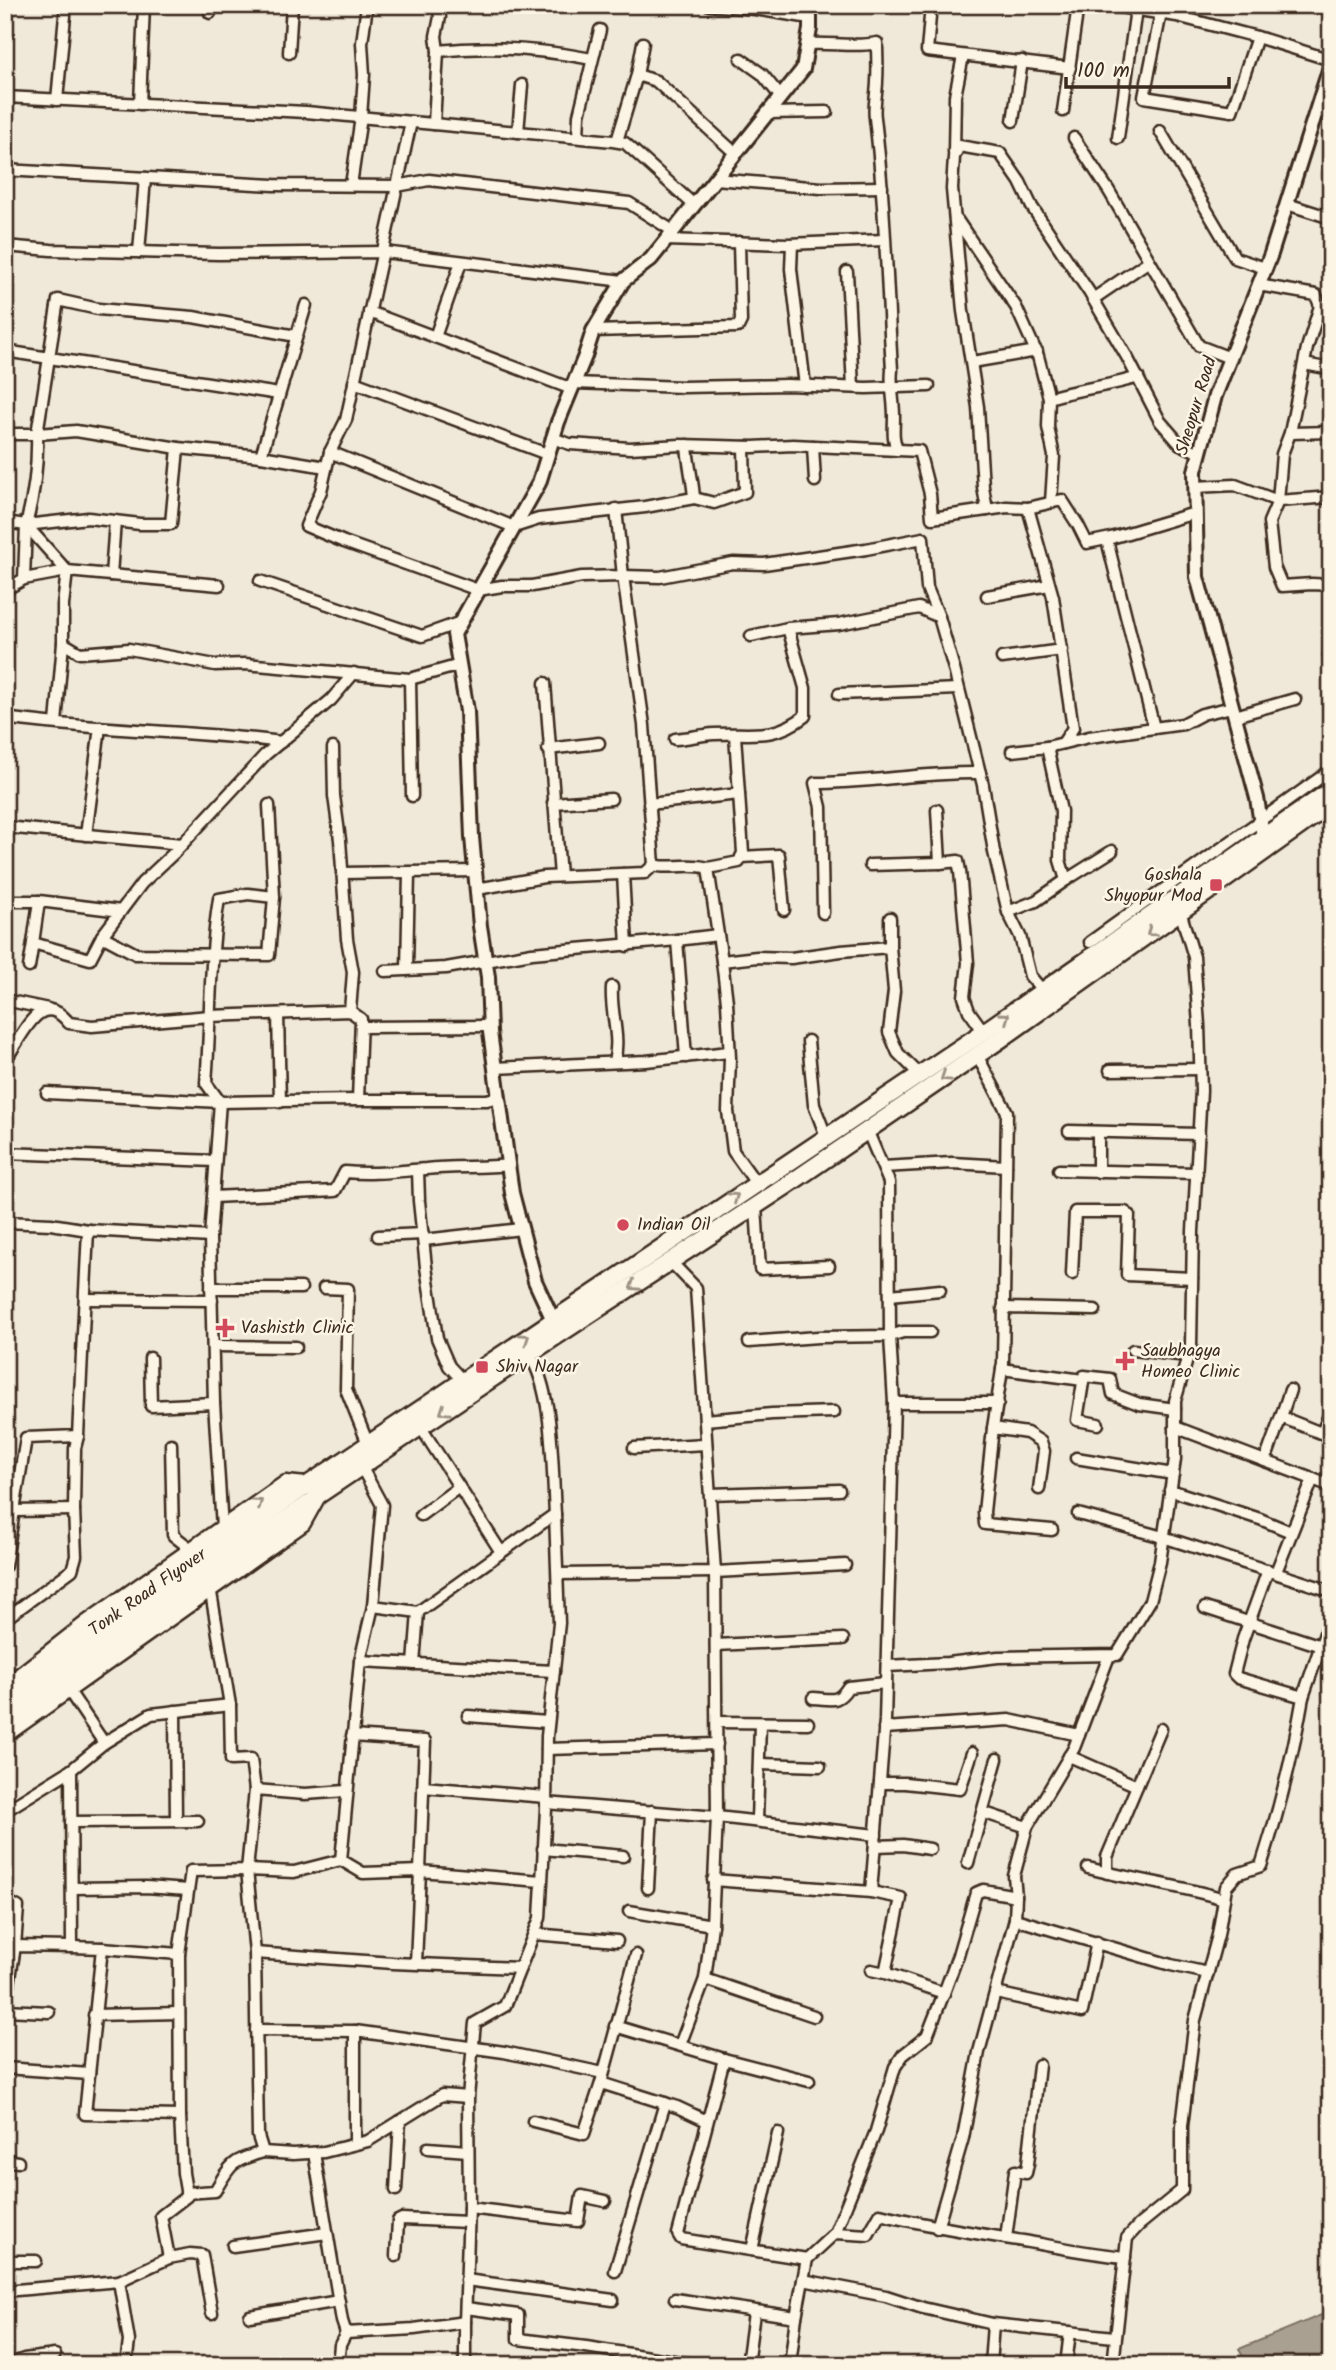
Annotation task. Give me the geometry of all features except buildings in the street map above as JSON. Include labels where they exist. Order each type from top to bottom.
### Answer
[{"type":"main road","points":[[5,1688],[87,1624],[286,1484],[310,1493],[362,1468],[420,1426],[756,1206],[977,1055],[1180,911],[1331,790]]},
{"type":"main road","points":[[8,1726],[71,1686],[302,1523],[309,1514],[310,1493],[368,1444],[1264,844],[1331,804]]},
{"type":"main road","name":"Tonk Road Flyover","points":[[5,1702],[310,1493]]},
{"type":"main road","name":"Tonk Road Flyover","points":[[8,1726],[285,1511]]},
{"type":"street","points":[[57,100],[66,5]]},
{"type":"street","points":[[140,104],[144,5]]},
{"type":"street","points":[[289,53],[292,5]]},
{"type":"street","points":[[351,186],[364,75],[362,43],[367,5]]},
{"type":"street","points":[[434,124],[438,51],[436,36],[440,17],[438,5]]},
{"type":"street","points":[[553,1320],[535,1281],[512,1193],[498,1097],[477,889],[467,711],[454,634],[539,482],[552,438],[593,331],[623,282],[651,259],[803,69],[810,12],[709,5]]},
{"type":"street","points":[[931,5],[927,51],[1070,68]]},
{"type":"street","points":[[1063,111],[1079,5]]},
{"type":"street","points":[[1107,5],[1161,13],[1257,37],[1331,62]]},
{"type":"street","points":[[1118,138],[1136,9]]},
{"type":"street","points":[[1161,13],[1144,97],[1232,111],[1257,37]]},
{"type":"street","points":[[578,137],[579,115],[600,30]]},
{"type":"street","points":[[617,141],[637,75],[643,43]]},
{"type":"street","points":[[807,44],[858,47],[877,43],[874,116],[878,135],[887,258],[892,370],[890,387],[894,416],[892,434],[897,450]]},
{"type":"street","points":[[438,51],[475,47],[517,47],[592,59]]},
{"type":"street","points":[[963,56],[955,96],[952,189],[963,311],[978,407],[982,487],[987,510]]},
{"type":"street","points":[[741,59],[762,74],[780,96]]},
{"type":"street","points":[[1013,121],[1022,61]]},
{"type":"street","name":"Sheopur Road","points":[[1264,844],[1257,798],[1197,577],[1195,471],[1214,397],[1265,268],[1331,62]]},
{"type":"street","points":[[637,75],[656,81],[735,153]]},
{"type":"street","points":[[518,132],[522,85]]},
{"type":"street","points":[[5,97],[306,112],[617,141],[625,143],[694,205]]},
{"type":"street","points":[[1316,111],[1331,115]]},
{"type":"street","points":[[767,113],[827,112]]},
{"type":"street","points":[[411,122],[346,420],[330,452],[321,492],[306,526],[478,590],[502,586],[532,586],[582,577],[660,577],[733,563],[764,564],[923,538],[927,588],[939,617],[958,689],[979,773],[1008,912],[1020,936],[1030,976],[1043,991]]},
{"type":"street","points":[[1160,131],[1235,258],[1265,268]]},
{"type":"street","points":[[1074,138],[1109,191],[1199,345],[1230,358]]},
{"type":"street","points":[[954,157],[959,146],[1000,153],[1093,299],[1160,421],[1180,444],[1200,453]]},
{"type":"street","points":[[5,170],[274,185],[397,186],[429,180],[629,203],[670,236],[792,244],[884,240]]},
{"type":"street","points":[[139,252],[145,178]]},
{"type":"street","points":[[715,179],[821,188],[881,187]]},
{"type":"street","points":[[1287,204],[1331,218]]},
{"type":"street","points":[[955,217],[1016,307],[1037,351],[1049,398],[1048,427],[1054,456],[1051,502]]},
{"type":"street","points":[[593,331],[738,327],[741,321],[739,242]]},
{"type":"street","points":[[792,244],[791,269],[805,386]]},
{"type":"street","points":[[5,246],[51,250],[219,254],[384,253],[623,282]]},
{"type":"street","points":[[1093,299],[1149,261]]},
{"type":"street","points":[[435,337],[461,262]]},
{"type":"street","points":[[847,272],[853,387]]},
{"type":"street","points":[[1258,285],[1316,295],[1325,306],[1304,364],[1290,433],[1282,454],[1278,501],[1269,522],[1274,567],[1282,586],[1331,585]]},
{"type":"street","points":[[24,579],[26,525],[34,492],[37,434],[58,300],[98,309],[193,317],[296,336]]},
{"type":"street","points":[[261,456],[306,305]]},
{"type":"street","points":[[369,312],[573,386],[929,386]]},
{"type":"street","points":[[5,351],[279,394]]},
{"type":"street","points":[[972,362],[1037,351]]},
{"type":"street","points":[[1304,364],[1331,369]]},
{"type":"street","points":[[1049,398],[1073,390],[1115,385],[1138,377]]},
{"type":"street","points":[[354,382],[547,454]]},
{"type":"street","points":[[5,434],[76,431],[178,448],[261,456],[326,467]]},
{"type":"street","points":[[1290,433],[1331,432]]},
{"type":"street","points":[[552,438],[569,444],[629,448],[687,445],[813,446],[919,451],[930,494],[932,518],[1007,507],[1028,509],[1062,500],[1087,543],[1107,540],[1195,513]]},
{"type":"street","points":[[687,445],[694,498]]},
{"type":"street","points":[[813,446],[815,481]]},
{"type":"street","points":[[330,452],[514,527],[539,519],[694,498],[714,503],[745,492],[744,447]]},
{"type":"street","points":[[5,522],[26,525],[88,518],[171,524],[178,448]]},
{"type":"street","points":[[1195,487],[1235,485],[1278,501],[1331,497]]},
{"type":"street","points":[[616,509],[644,725],[654,865]]},
{"type":"street","points":[[1028,509],[1053,597],[1062,650],[1073,727],[1063,743]]},
{"type":"street","points":[[111,575],[115,521]]},
{"type":"street","points":[[26,525],[67,571],[55,723]]},
{"type":"street","points":[[1107,540],[1154,728]]},
{"type":"street","points":[[5,590],[24,579],[67,571],[219,586]]},
{"type":"street","points":[[260,581],[422,636],[461,622]]},
{"type":"street","points":[[987,596],[1049,585]]},
{"type":"street","points":[[751,636],[788,628],[839,624],[919,608],[939,617]]},
{"type":"street","points":[[675,740],[715,734],[755,736],[790,728],[805,716],[805,688],[788,628]]},
{"type":"street","points":[[63,643],[80,653],[129,649],[215,665],[245,664],[410,679],[460,665]]},
{"type":"street","points":[[1002,658],[1062,650]]},
{"type":"street","points":[[33,943],[90,959],[102,936],[142,883],[265,755],[331,700],[354,673]]},
{"type":"street","points":[[410,679],[412,796]]},
{"type":"street","points":[[545,683],[559,876]]},
{"type":"street","points":[[839,694],[958,689]]},
{"type":"street","points":[[1012,751],[1183,724],[1202,714],[1233,712],[1295,699]]},
{"type":"street","points":[[5,718],[159,733],[227,735],[281,742]]},
{"type":"street","points":[[86,835],[100,727]]},
{"type":"street","points":[[654,865],[660,867],[695,864],[708,868],[739,862],[743,853],[735,735]]},
{"type":"street","points":[[548,749],[598,743]]},
{"type":"street","points":[[1047,747],[1061,811],[1060,860],[1066,880]]},
{"type":"street","points":[[333,748],[334,796],[347,939],[353,972],[350,1012]]},
{"type":"street","points":[[1090,942],[1331,770]]},
{"type":"street","points":[[823,913],[821,818],[815,783],[855,783],[935,773],[979,773]]},
{"type":"street","points":[[649,804],[739,794]]},
{"type":"street","points":[[553,803],[611,799]]},
{"type":"street","points":[[102,936],[136,954],[269,956],[274,897],[269,805]]},
{"type":"street","points":[[937,810],[940,863]]},
{"type":"street","points":[[5,858],[6,827],[182,844]]},
{"type":"street","points":[[1008,912],[1036,901],[1112,851]]},
{"type":"street","points":[[741,857],[779,855],[784,909]]},
{"type":"street","points":[[870,865],[958,861],[968,963],[964,997],[984,1032]]},
{"type":"street","points":[[477,889],[544,877],[645,873],[654,865]]},
{"type":"street","points":[[708,868],[727,1002],[728,1111],[733,1151],[756,1183]]},
{"type":"street","points":[[342,873],[476,872]]},
{"type":"street","points":[[407,969],[409,873]]},
{"type":"street","points":[[623,874],[627,946]]},
{"type":"street","points":[[222,1528],[214,1403],[210,1237],[220,1102],[206,1083],[212,957],[219,899],[248,894],[274,897]]},
{"type":"street","points":[[5,901],[39,901],[121,911]]},
{"type":"street","points":[[29,967],[39,901]]},
{"type":"street","points":[[887,1666],[998,1657],[1117,1655],[1150,1601],[1173,1475],[1175,1401],[1191,1346],[1200,1069],[1195,957],[1180,911]]},
{"type":"street","points":[[890,918],[894,991],[889,1032],[898,1053],[920,1075]]},
{"type":"street","points":[[384,971],[446,968],[532,953],[627,946],[718,935]]},
{"type":"street","points":[[677,940],[686,1057]]},
{"type":"street","points":[[722,961],[757,957],[791,958],[890,947]]},
{"type":"street","points":[[612,988],[611,1002],[617,1038],[614,1062]]},
{"type":"street","points":[[5,1000],[59,1011],[69,1023],[92,1026],[210,1016],[350,1012],[361,1019],[358,1100]]},
{"type":"street","points":[[5,1060],[34,1016],[49,1009]]},
{"type":"street","points":[[278,1014],[280,1102]]},
{"type":"street","points":[[361,1027],[489,1026]]},
{"type":"street","points":[[808,1041],[814,1105],[826,1136]]},
{"type":"street","points":[[494,1068],[614,1062],[729,1052]]},
{"type":"street","points":[[977,1055],[1007,1112],[1002,1369],[993,1428],[985,1524],[1052,1530]]},
{"type":"street","points":[[1110,1070],[1200,1069]]},
{"type":"street","points":[[47,1093],[220,1102],[487,1100],[498,1097]]},
{"type":"street","points":[[867,1130],[889,1182],[890,1336],[894,1403],[887,1666],[871,1892]]},
{"type":"street","points":[[1069,1131],[1199,1134]]},
{"type":"street","points":[[1098,1132],[1098,1171]]},
{"type":"street","points":[[5,1153],[215,1160]]},
{"type":"street","points":[[883,1167],[952,1163],[1006,1166]]},
{"type":"street","points":[[213,1196],[335,1191],[345,1172],[370,1175],[509,1165]]},
{"type":"street","points":[[418,1170],[423,1237],[437,1338],[449,1366],[463,1381]]},
{"type":"street","points":[[1059,1170],[1197,1173]]},
{"type":"street","points":[[756,1206],[760,1269],[829,1266]]},
{"type":"street","points":[[1072,1274],[1075,1212],[1125,1212],[1129,1215],[1127,1275],[1192,1278]]},
{"type":"street","points":[[5,1222],[210,1237]]},
{"type":"street","points":[[378,1236],[423,1237],[521,1229]]},
{"type":"street","points":[[5,1619],[72,1570],[76,1556],[75,1448],[78,1436],[88,1230]]},
{"type":"street","points":[[671,1262],[696,1288],[715,1572],[717,1722],[717,1816],[712,1924],[705,1979],[680,2045]]},
{"type":"street","points":[[211,1287],[301,1288]]},
{"type":"street","points":[[324,1288],[348,1289],[346,1389],[368,1444]]},
{"type":"street","points":[[890,1295],[940,1290]]},
{"type":"street","points":[[85,1299],[212,1300]]},
{"type":"street","points":[[1003,1308],[1095,1310]]},
{"type":"street","points":[[749,1342],[818,1336],[890,1336],[903,1332],[929,1332]]},
{"type":"street","points":[[213,1346],[296,1347]]},
{"type":"street","points":[[1133,1350],[1188,1356]]},
{"type":"street","points":[[465,2365],[469,2208],[468,2097],[475,2023],[505,2006],[540,1918],[548,1722],[559,1623],[559,1574],[547,1403],[537,1367],[529,1354]]},
{"type":"street","points":[[150,1358],[151,1406],[214,1403]]},
{"type":"street","points":[[1002,1369],[1083,1380]]},
{"type":"street","points":[[1098,1424],[1077,1420],[1084,1376],[1110,1379],[1113,1394],[1139,1404],[1175,1409]]},
{"type":"street","points":[[1265,1461],[1290,1390]]},
{"type":"street","points":[[894,1403],[998,1403]]},
{"type":"street","points":[[1281,1417],[1326,1435],[1331,1410]]},
{"type":"street","points":[[705,1420],[834,1412]]},
{"type":"street","points":[[420,1426],[501,1552]]},
{"type":"street","points":[[1175,1427],[1331,1486]]},
{"type":"street","points":[[993,1428],[1027,1433],[1041,1442],[1044,1451],[1039,1489]]},
{"type":"street","points":[[5,1566],[26,1438],[78,1436]]},
{"type":"street","points":[[171,1444],[173,1535],[192,1550]]},
{"type":"street","points":[[634,1448],[706,1444]]},
{"type":"street","points":[[1076,1458],[1173,1475]]},
{"type":"street","points":[[341,1860],[359,1661],[373,1606],[382,1505],[362,1468]]},
{"type":"street","points":[[1303,1697],[1238,1678],[1234,1674],[1248,1624],[1313,1479]]},
{"type":"street","points":[[421,1515],[459,1487]]},
{"type":"street","points":[[710,1494],[839,1490]]},
{"type":"street","points":[[1170,1490],[1260,1519],[1291,1532]]},
{"type":"street","points":[[14,1511],[74,1510]]},
{"type":"street","points":[[373,1606],[418,1612],[555,1514]]},
{"type":"street","points":[[1078,1514],[1163,1537],[1331,1591]]},
{"type":"street","points":[[559,1574],[715,1572],[845,1565]]},
{"type":"street","points":[[211,1587],[230,1705],[231,1760],[251,1759],[255,1790],[247,1870],[255,1953],[258,2136],[263,2152]]},
{"type":"street","points":[[1206,1608],[1321,1646]]},
{"type":"street","points":[[414,1664],[418,1612]]},
{"type":"street","points":[[1113,2365],[1127,2238],[1182,2190],[1182,2126],[1195,2020],[1218,1935],[1226,1887],[1237,1874],[1261,1866],[1282,1798],[1303,1697],[1331,1616]]},
{"type":"street","points":[[716,1644],[843,1639]]},
{"type":"street","points":[[937,2228],[963,2138],[979,2052],[1015,1919],[1014,1876],[1027,1827],[1069,1756],[1109,1656]]},
{"type":"street","points":[[359,1661],[554,1671]]},
{"type":"street","points":[[813,1698],[838,1699],[848,1687],[886,1683]]},
{"type":"street","points":[[71,1686],[71,1694],[104,1743]]},
{"type":"street","points":[[5,1811],[71,1770],[104,1743],[151,1714],[230,1705]]},
{"type":"street","points":[[175,1711],[176,1821]]},
{"type":"street","points":[[468,1716],[548,1722]]},
{"type":"street","points":[[884,1728],[1009,1720],[1079,1735]]},
{"type":"street","points":[[717,1722],[808,1723]]},
{"type":"street","points":[[757,1821],[760,1723]]},
{"type":"street","points":[[1107,1873],[1107,1857],[1161,1729]]},
{"type":"street","points":[[352,1736],[425,1741],[416,1963]]},
{"type":"street","points":[[547,1749],[717,1744]]},
{"type":"street","points":[[880,1783],[960,1789],[972,1753]]},
{"type":"street","points":[[1069,1756],[1137,1786]]},
{"type":"street","points":[[968,1863],[997,1759]]},
{"type":"street","points":[[760,1764],[820,1766]]},
{"type":"street","points":[[71,1770],[72,1947]]},
{"type":"street","points":[[423,1787],[717,1816],[930,1849]]},
{"type":"street","points":[[255,1790],[305,1794],[346,1791]]},
{"type":"street","points":[[648,1888],[652,1811]]},
{"type":"street","points":[[982,1812],[1027,1827]]},
{"type":"street","points":[[71,1822],[198,1821]]},
{"type":"street","points":[[543,1849],[623,1856]]},
{"type":"street","points":[[169,2258],[161,2216],[187,2196],[180,2116],[179,1954],[191,1871],[294,1872],[341,1860],[363,1873],[420,1871],[541,1881]]},
{"type":"street","points":[[1088,1868],[1189,1888],[1224,1899]]},
{"type":"street","points":[[713,1880],[871,1892],[901,1898],[885,1973]]},
{"type":"street","points":[[72,1888],[146,1887],[188,1890]]},
{"type":"street","points":[[790,2365],[807,2259],[835,2234],[876,2131],[895,2067],[903,2055],[927,2036],[958,1955],[976,1893],[983,1889],[1016,1896]]},
{"type":"street","points":[[5,1900],[18,1908],[5,2010],[49,2012]]},
{"type":"street","points":[[629,1911],[712,1924]]},
{"type":"street","points":[[1015,1919],[1171,1965],[1208,1973]]},
{"type":"street","points":[[534,1934],[617,1941]]},
{"type":"street","points":[[996,1993],[1082,2012],[1097,1942]]},
{"type":"street","points":[[15,1946],[102,1948],[179,1954]]},
{"type":"street","points":[[102,1948],[85,2114],[180,2116]]},
{"type":"street","points":[[255,1953],[520,1968]]},
{"type":"street","points":[[533,2121],[584,2134],[636,1955]]},
{"type":"street","points":[[871,1970],[944,1993]]},
{"type":"street","points":[[705,1979],[814,2016]]},
{"type":"street","points":[[94,2015],[179,2013]]},
{"type":"street","points":[[615,2026],[809,2081]]},
{"type":"street","points":[[256,2030],[355,2031],[548,2060],[602,2078],[707,2121]]},
{"type":"street","points":[[355,2031],[355,2144]]},
{"type":"street","points":[[724,2059],[678,2234],[681,2239],[807,2259]]},
{"type":"street","points":[[1006,2238],[1015,2171],[1026,2173],[1028,2164],[1039,2065]]},
{"type":"street","points":[[5,2068],[89,2074]]},
{"type":"street","points":[[186,2193],[215,2191],[229,2166],[237,2160],[263,2152],[314,2153],[368,2141],[442,2095],[468,2097]]},
{"type":"street","points":[[615,2271],[665,2103]]},
{"type":"street","points":[[396,2190],[400,2121]]},
{"type":"street","points":[[752,2250],[778,2133]]},
{"type":"street","points":[[428,2148],[468,2151]]},
{"type":"street","points":[[314,2153],[346,2333],[340,2345],[338,2365]]},
{"type":"street","points":[[5,2160],[18,2162]]},
{"type":"street","points":[[469,2208],[578,2221],[582,2196],[605,2201]]},
{"type":"street","points":[[835,2234],[868,2235],[880,2214],[937,2228],[1083,2253],[1125,2257]]},
{"type":"street","points":[[396,2256],[398,2221],[402,2219],[468,2222]]},
{"type":"street","points":[[233,2246],[327,2233]]},
{"type":"street","points":[[5,2291],[119,2281],[169,2258],[202,2255],[212,2313]]},
{"type":"street","points":[[5,2259],[12,2262],[36,2262]]},
{"type":"street","points":[[466,2280],[614,2300]]},
{"type":"street","points":[[803,2280],[886,2296],[923,2308],[993,2324],[1114,2337]]},
{"type":"street","points":[[119,2281],[129,2341],[126,2365]]},
{"type":"street","points":[[675,2299],[796,2318]]},
{"type":"street","points":[[250,2316],[339,2301]]},
{"type":"street","points":[[466,2308],[518,2315],[518,2339],[699,2365]]},
{"type":"street","points":[[747,2365],[754,2312]]},
{"type":"street","points":[[346,2333],[414,2329],[465,2322]]},
{"type":"street","points":[[990,2365],[993,2324]]},
{"type":"street","points":[[1066,2365],[1070,2332]]},
{"type":"street","points":[[6,2365],[24,2359],[55,2355]]},
{"type":"shaded area","points":[[1331,2311],[1331,2365],[1247,2365],[1239,2349]]},
{"type":"place","name":"Goshala Shyopur Mod","points":[[1216,885]]},
{"type":"place","name":"Indian Oil","points":[[623,1225]]},
{"type":"place","name":"Vashisth Clinic","points":[[225,1328]]},
{"type":"place","name":"Saubhagya Homeo Clinic","points":[[1125,1361]]},
{"type":"place","name":"Shiv Nagar","points":[[482,1367]]}]
